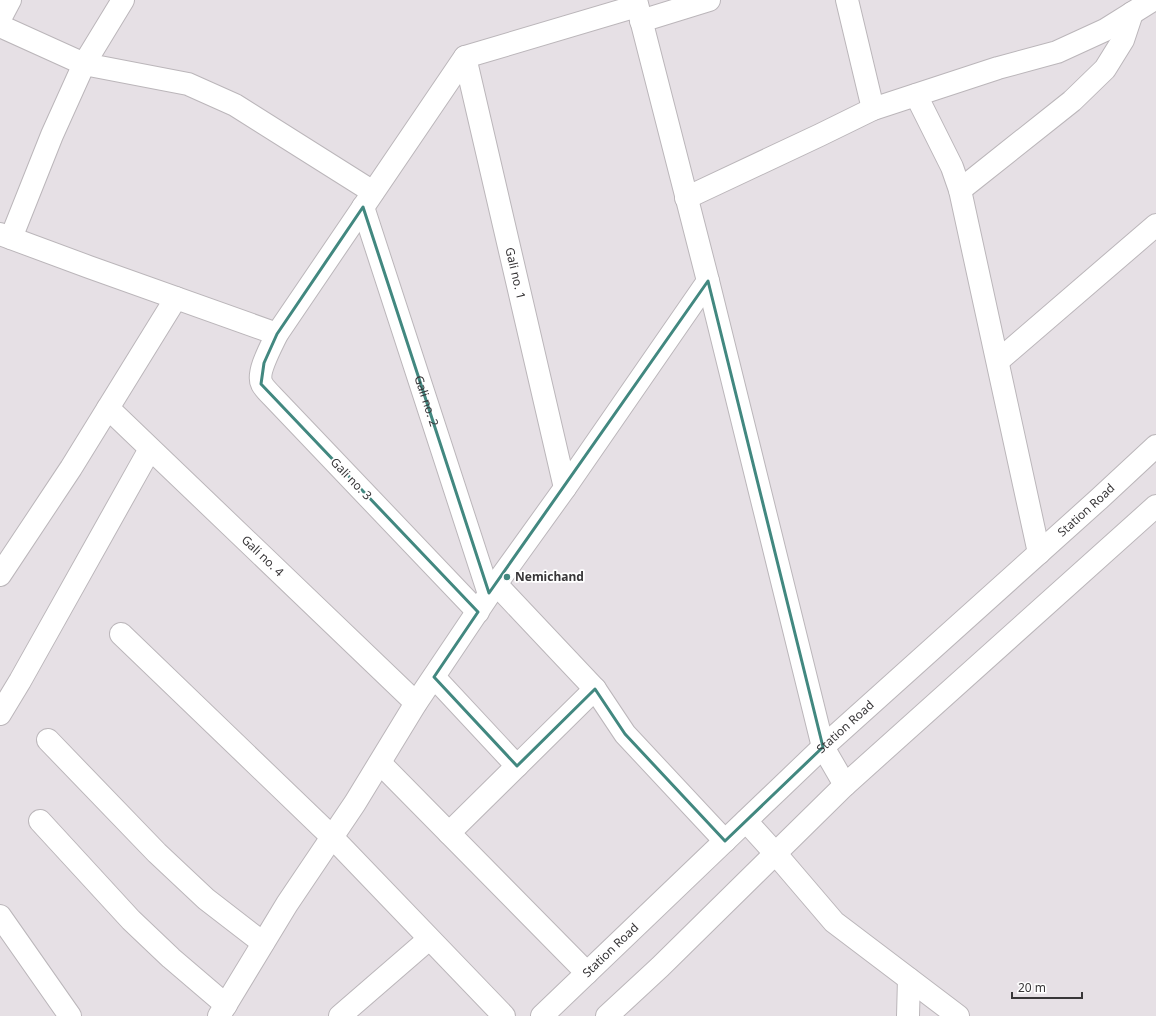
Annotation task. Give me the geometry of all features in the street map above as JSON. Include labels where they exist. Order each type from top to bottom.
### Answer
[{"type":"street","points":[[0,19],[10,0]]},
{"type":"street","points":[[123,0],[84,64],[5,236],[277,334]]},
{"type":"street","points":[[465,57],[638,9],[709,0]]},
{"type":"street","points":[[847,0],[873,109]]},
{"type":"street","points":[[686,198],[873,109],[998,68],[1058,52],[1105,30],[1153,0]]},
{"type":"street","points":[[638,9],[708,281],[823,748],[845,785]]},
{"type":"street","points":[[960,190],[1072,101],[1105,69],[1123,40],[1132,13]]},
{"type":"street","points":[[0,26],[84,64],[188,84],[235,105],[368,200]]},
{"type":"street","name":"Gali no. 3","points":[[465,57],[277,334],[260,375],[261,384],[478,612]]},
{"type":"street","name":"Gali no. 1","points":[[465,57],[565,488]]},
{"type":"street","points":[[916,95],[952,167],[960,190],[1039,553]]},
{"type":"street","name":"Gali no. 2","points":[[368,200],[493,589]]},
{"type":"street","points":[[998,361],[1156,225]]},
{"type":"street","points":[[40,820],[131,920],[222,1010],[287,904],[380,763],[416,703],[493,589],[565,488],[708,281]]},
{"type":"street","points":[[0,575],[71,468],[176,298]]},
{"type":"street","name":"Gali no. 4","points":[[108,408],[416,703]]},
{"type":"street","name":"Station Road","points":[[542,1016],[823,748],[1156,446]]},
{"type":"street","points":[[0,714],[150,449]]},
{"type":"street","points":[[607,1016],[660,967],[845,785],[1156,506]]},
{"type":"street","points":[[493,589],[595,688],[625,734],[725,841]]},
{"type":"street","points":[[121,634],[332,837],[504,1016]]},
{"type":"street","points":[[434,677],[517,766]]},
{"type":"street","points":[[449,833],[595,688]]},
{"type":"street","points":[[48,740],[157,852],[206,899],[263,944]]},
{"type":"street","points":[[380,763],[588,973]]},
{"type":"street","points":[[746,821],[776,853],[834,922],[958,1016]]},
{"type":"street","points":[[0,916],[70,1016]]},
{"type":"street","points":[[340,1016],[430,939]]},
{"type":"street","points":[[908,1016],[909,979]]},
{"type":"highlighted area","points":[[363,207],[489,593],[708,281],[823,747],[725,841],[625,734],[595,689],[517,766],[434,677],[478,612],[261,384],[264,363],[277,334]]},
{"type":"place","name":"Nemichand","points":[[507,577]]}]
